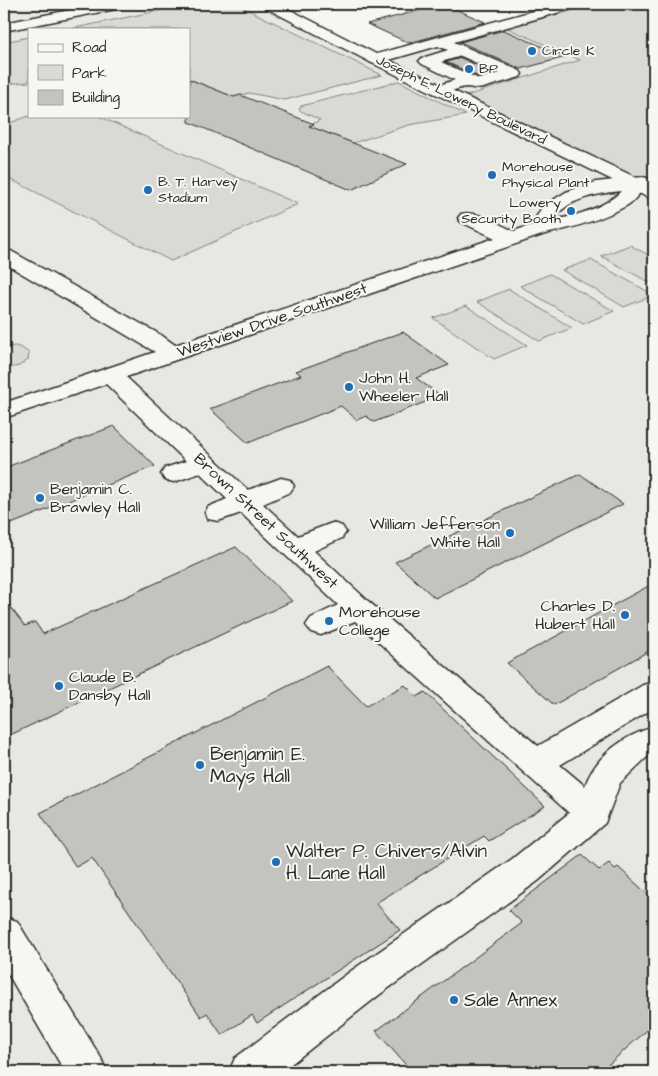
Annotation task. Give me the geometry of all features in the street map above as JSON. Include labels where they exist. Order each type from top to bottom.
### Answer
[{"type":"street","points":[[4,27],[120,4]]},
{"type":"street","name":"Joseph E. Lowery Boulevard","points":[[269,4],[374,59],[649,186]]},
{"type":"street","points":[[374,59],[573,4]]},
{"type":"street","points":[[439,41],[462,51],[514,74],[477,85],[427,61],[462,51]]},
{"type":"street","points":[[440,90],[470,81]]},
{"type":"street","points":[[557,183],[564,186],[573,196],[601,211]]},
{"type":"street","points":[[540,229],[549,211],[573,196],[596,188],[649,186]]},
{"type":"street","name":"Westview Drive Southwest","points":[[4,411],[512,238],[540,229],[569,223],[601,211],[649,186]]},
{"type":"street","points":[[468,218],[512,238]]},
{"type":"street","points":[[4,255],[153,340],[172,354]]},
{"type":"street","name":"Brown Street Southwest","points":[[110,375],[358,608],[593,813]]},
{"type":"street","points":[[174,474],[204,462]]},
{"type":"street","points":[[218,513],[281,486]]},
{"type":"street","points":[[296,548],[332,532]]},
{"type":"street","points":[[321,626],[358,608]]},
{"type":"street","points":[[536,763],[654,693]]},
{"type":"street","points":[[249,1072],[365,984],[525,870],[593,813],[605,776],[634,749],[654,739]]},
{"type":"street","points":[[4,933],[87,1072]]},
{"type":"shaded area","name":"Morehouse College","points":[[4,4],[268,4],[654,197],[654,1072],[4,1072]]},
{"type":"shaded area","points":[[507,28],[581,60],[466,96],[392,60]]},
{"type":"green space","points":[[191,4],[236,4],[382,75],[285,100],[249,93],[234,97],[190,79],[190,28],[75,28]]},
{"type":"green space","points":[[596,4],[654,4],[654,187],[610,175],[466,96],[580,60],[507,28]]},
{"type":"green space","points":[[28,37],[28,82],[4,84],[4,42]]},
{"type":"green space","points":[[399,81],[466,115],[409,125],[353,143],[309,126],[320,120],[299,110],[301,106]]},
{"type":"green space","name":"B. T. Harvey Stadium","points":[[28,116],[28,118],[103,118],[298,204],[171,261],[4,176],[4,125]]},
{"type":"green space","points":[[630,245],[654,258],[654,285],[601,256]]},
{"type":"green space","points":[[591,260],[654,295],[624,307],[562,270]]},
{"type":"green space","points":[[550,274],[614,311],[583,324],[520,286]]},
{"type":"green space","points":[[509,289],[572,328],[539,341],[477,302]]},
{"type":"green space","points":[[466,306],[527,345],[494,359],[433,318]]},
{"type":"green space","points":[[15,346],[29,353],[28,360],[19,366],[4,369],[4,347]]},
{"type":"building","points":[[444,4],[485,22],[409,43],[367,24]]},
{"type":"building","points":[[504,30],[566,57],[521,69],[460,42]]},
{"type":"building","name":"BP","points":[[461,58],[494,73],[479,77],[446,62]]},
{"type":"building","points":[[190,79],[234,97],[240,95],[314,124],[309,126],[407,164],[351,190],[189,122]]},
{"type":"building","name":"John H. Wheeler Hall","points":[[403,332],[449,365],[416,378],[441,396],[374,422],[366,416],[357,420],[341,406],[248,443],[210,409],[301,375],[296,371]]},
{"type":"building","name":"Benjamin C. Brawley Hall","points":[[114,426],[155,466],[4,527],[4,468]]},
{"type":"building","name":"William Jefferson White Hall","points":[[580,474],[623,504],[435,598],[395,562]]},
{"type":"building","name":"Claude B. Dansby Hall","points":[[236,547],[292,601],[4,738],[4,599],[25,626],[35,622],[43,634]]},
{"type":"building","name":"Charles D. Hubert Hall","points":[[654,583],[654,648],[554,705],[507,663]]},
{"type":"building","name":"Walter P. Chivers/Alvin H. Lane Hall","points":[[327,666],[366,706],[405,685],[417,697],[425,692],[545,806],[489,841],[484,836],[376,903],[400,930],[257,1023],[252,1015],[222,1035],[207,1013],[201,1017],[92,858],[76,867],[40,813]]},
{"type":"building","points":[[582,855],[599,870],[609,863],[615,869],[618,867],[654,900],[654,1024],[600,1072],[412,1072],[376,1031],[522,923],[509,910]]},
{"type":"place","name":"Circle K","points":[[532,51]]},
{"type":"place","name":"BP","points":[[469,69]]},
{"type":"place","name":"Morehouse Physical Plant","points":[[492,175]]},
{"type":"place","name":"B. T. Harvey Stadium","points":[[148,190]]},
{"type":"place","name":"Lowery Security Booth","points":[[571,211]]},
{"type":"place","name":"John H. Wheeler Hall","points":[[349,387]]},
{"type":"place","name":"Benjamin C. Brawley Hall","points":[[40,498]]},
{"type":"place","name":"William Jefferson White Hall","points":[[510,533]]},
{"type":"place","name":"Charles D. Hubert Hall","points":[[625,615]]},
{"type":"place","name":"Morehouse College","points":[[329,621]]},
{"type":"place","name":"Claude B. Dansby Hall","points":[[59,686]]},
{"type":"place","name":"Benjamin E. Mays Hall","points":[[200,765]]},
{"type":"place","name":"Walter P. Chivers/Alvin H. Lane Hall","points":[[276,862]]},
{"type":"place","name":"Sale Annex","points":[[454,1000]]}]
